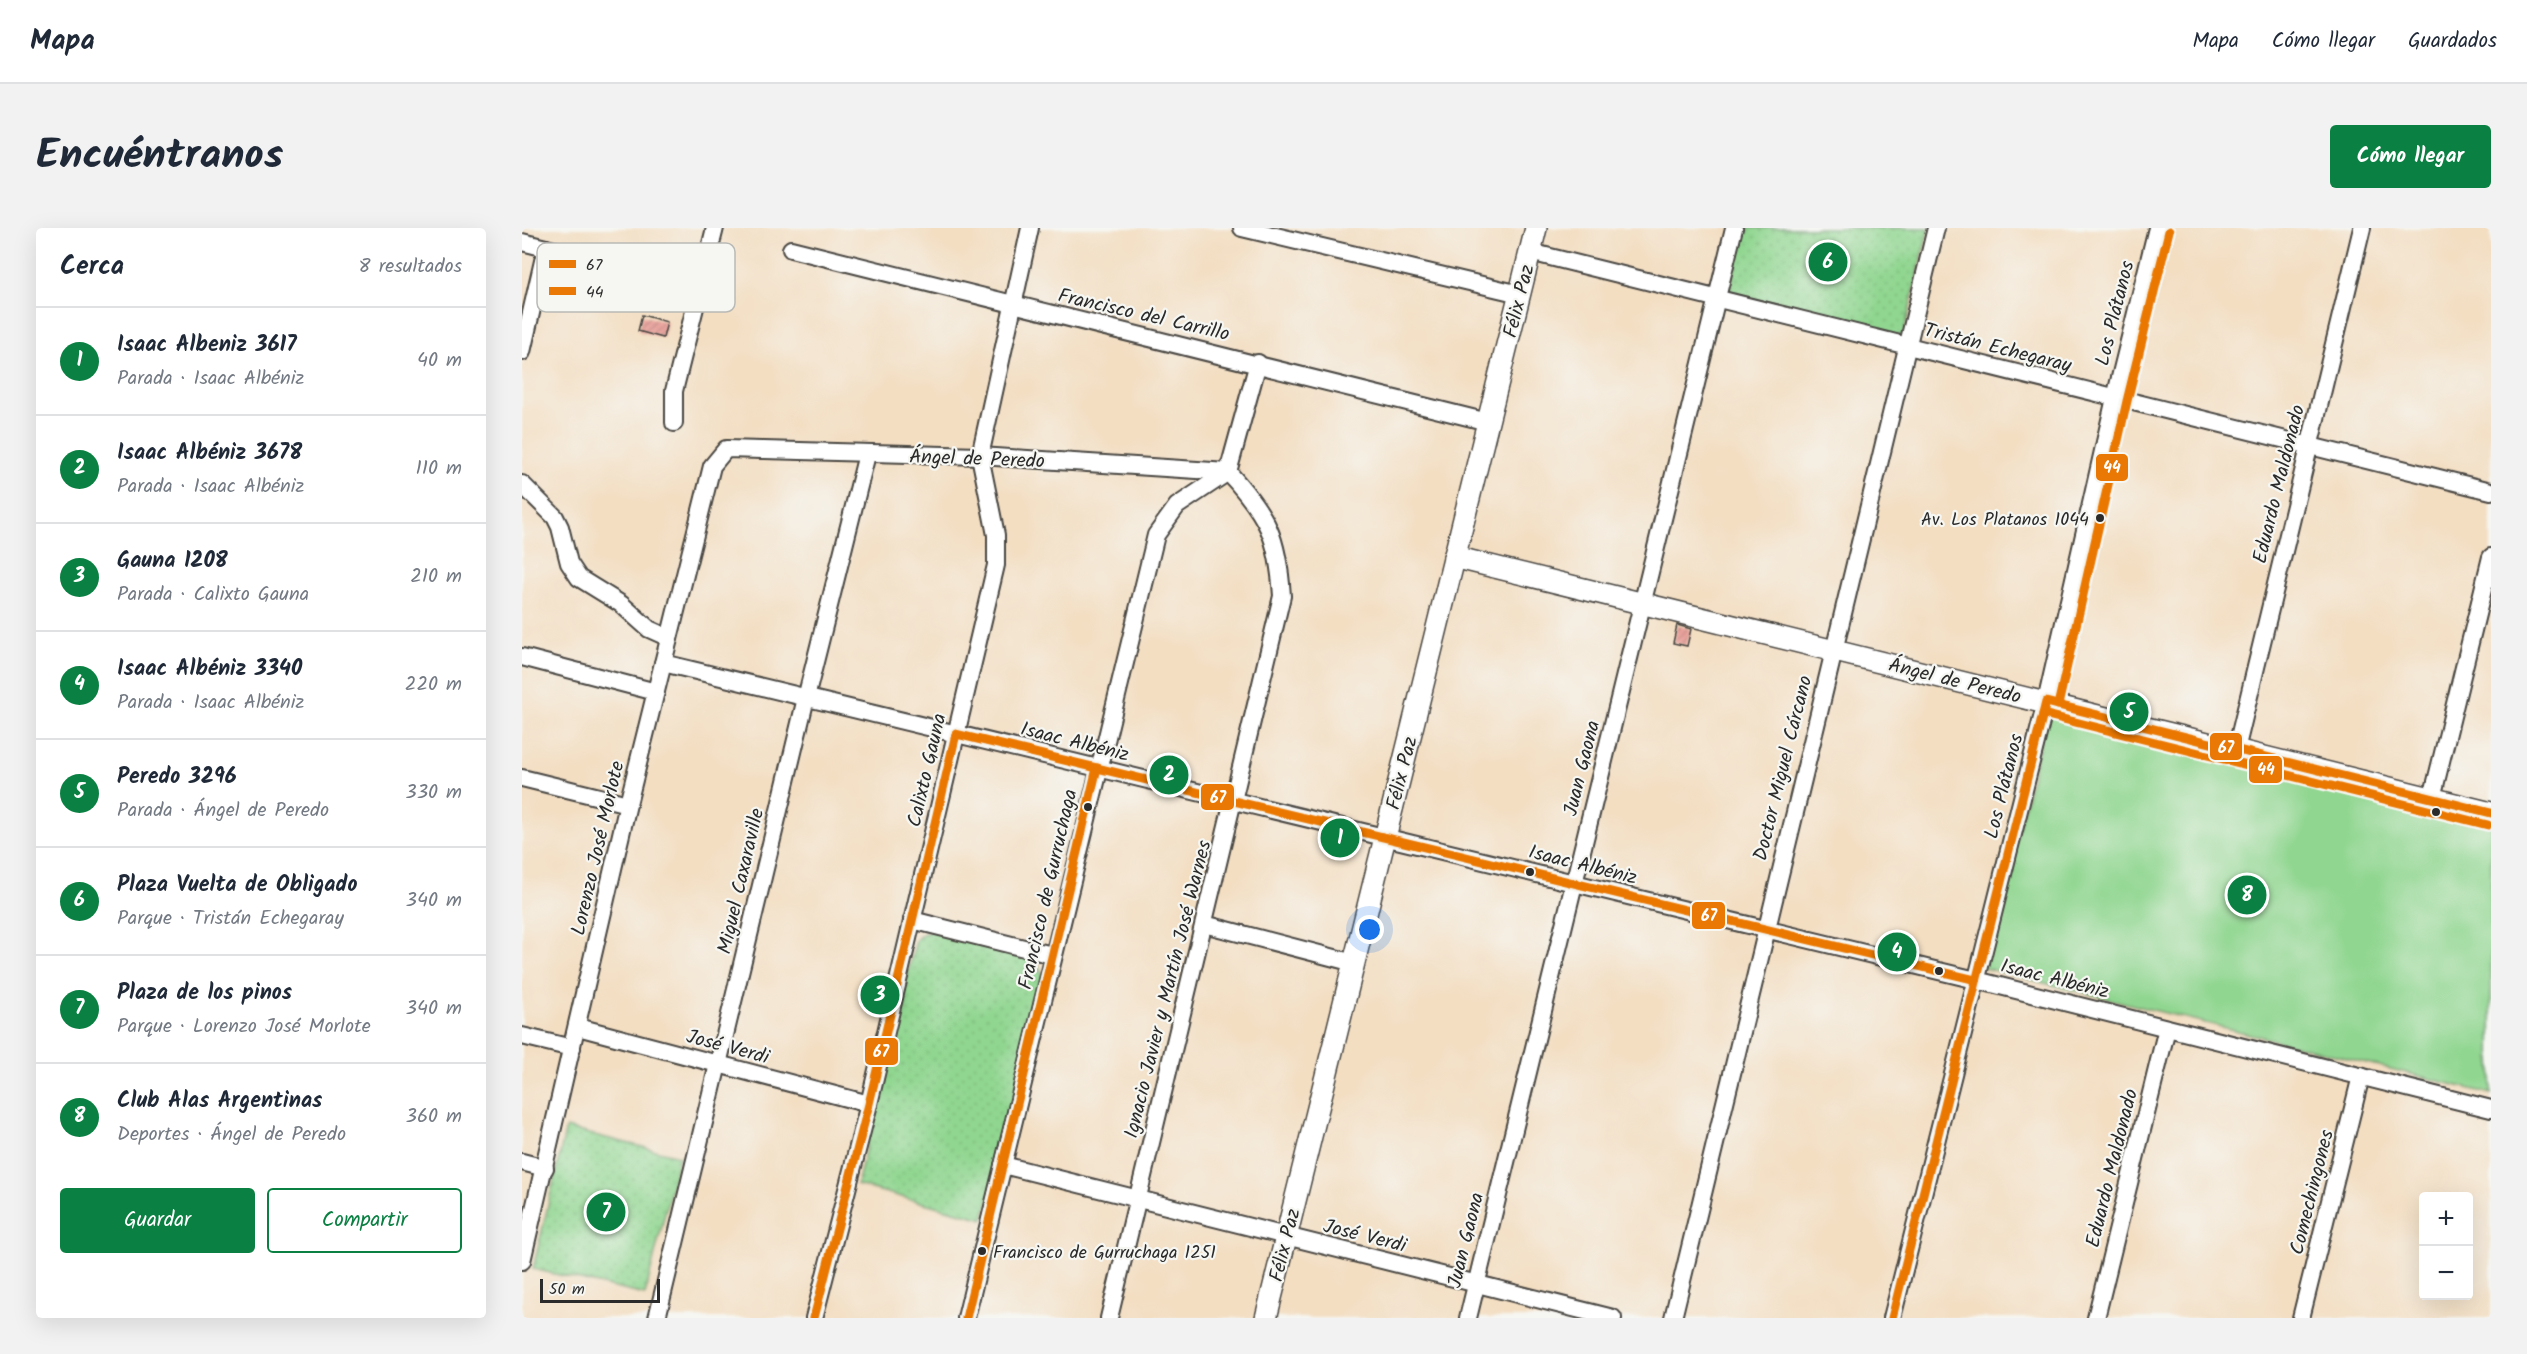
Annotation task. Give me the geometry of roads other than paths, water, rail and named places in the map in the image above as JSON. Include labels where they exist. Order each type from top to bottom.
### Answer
[{"type":"main road","name":"Félix Paz","points":[[1266,1318],[1536,228]]},
{"type":"main road","name":"Ángel de Peredo","points":[[1454,557],[2491,813]]},
{"type":"street","points":[[711,243],[715,228]]},
{"type":"street","name":"Calixto Gauna","points":[[814,1318],[869,1104],[996,565],[996,535],[980,456],[1029,228]]},
{"type":"street","points":[[1242,228],[1520,294]]},
{"type":"street","name":"Juan Gaona","points":[[1468,1318],[1734,228]]},
{"type":"street","name":"Doctor Miguel Cárcano","points":[[1673,1318],[1764,929],[1936,228]]},
{"type":"street","name":"Los Plátanos","points":[[1892,1318],[2046,702],[2115,398],[2157,228]]},
{"type":"street","name":"Eduardo Maldonado","points":[[2236,750],[2362,228]]},
{"type":"street","points":[[522,242],[537,246]]},
{"type":"street","name":"Francisco del Carrillo","points":[[791,249],[1258,363],[1488,422]]},
{"type":"street","name":"Tristán Echegaray","points":[[1530,252],[2491,491]]},
{"type":"street","points":[[522,352],[537,287]]},
{"type":"street","points":[[675,423],[674,391],[695,312]]},
{"type":"street","points":[[1228,472],[1258,363]]},
{"type":"street","name":"Ángel de Peredo","points":[[726,449],[980,456],[1228,472]]},
{"type":"street","name":"Lorenzo José Morlote","points":[[522,1261],[628,804],[712,466],[726,449]]},
{"type":"street","name":"Miguel Caxaraville","points":[[657,1318],[867,454]]},
{"type":"street","name":"Francisco de Gurruchaga","points":[[966,1318],[1097,768],[1156,535],[1177,506],[1228,472]]},
{"type":"street","name":"Ignacio Javier y Martín José Warnes","points":[[1109,1318],[1282,596],[1281,562],[1274,538],[1260,512],[1228,472]]},
{"type":"street","points":[[522,484],[555,517],[560,527],[568,563],[579,578],[621,604],[649,629],[669,638]]},
{"type":"street","points":[[2432,798],[2491,557]]},
{"type":"street","points":[[522,657],[656,692]]},
{"type":"street","name":"Isaac Albéniz","points":[[663,663],[1976,980],[2491,1109]]},
{"type":"street","points":[[522,778],[628,804]]},
{"type":"street","points":[[912,920],[1052,955]]},
{"type":"street","points":[[1204,924],[1354,963]]},
{"type":"street","name":"José Verdi","points":[[578,1027],[869,1104]]},
{"type":"street","name":"Eduardo Maldonado","points":[[2096,1318],[2167,1028]]},
{"type":"street","points":[[522,1036],[572,1048]]},
{"type":"street","name":"Comechingones","points":[[2301,1318],[2361,1076]]},
{"type":"street","points":[[522,1162],[545,1168]]},
{"type":"street","name":"José Verdi","points":[[1003,1166],[1613,1318]]},
{"type":"place","name":"Plaza Vuelta de Obligado","points":[[1828,262]]},
{"type":"place","name":"Av. Los Platanos 1044","points":[[2100,518]]},
{"type":"place","name":"Peredo 3296","points":[[2129,712]]},
{"type":"place","name":"Isaac Albéniz 3678","points":[[1169,775]]},
{"type":"place","name":"Isaac Albeniz 3617","points":[[1340,838]]},
{"type":"place","name":"Club Alas Argentinas","points":[[2247,895]]},
{"type":"place","name":"Isaac Albéniz 3340","points":[[1897,952]]},
{"type":"place","name":"Gauna 1208","points":[[880,995]]},
{"type":"place","name":"Plaza de los pinos","points":[[606,1212]]},
{"type":"place","name":"Francisco de Gurruchaga 1251","points":[[982,1251]]}]
